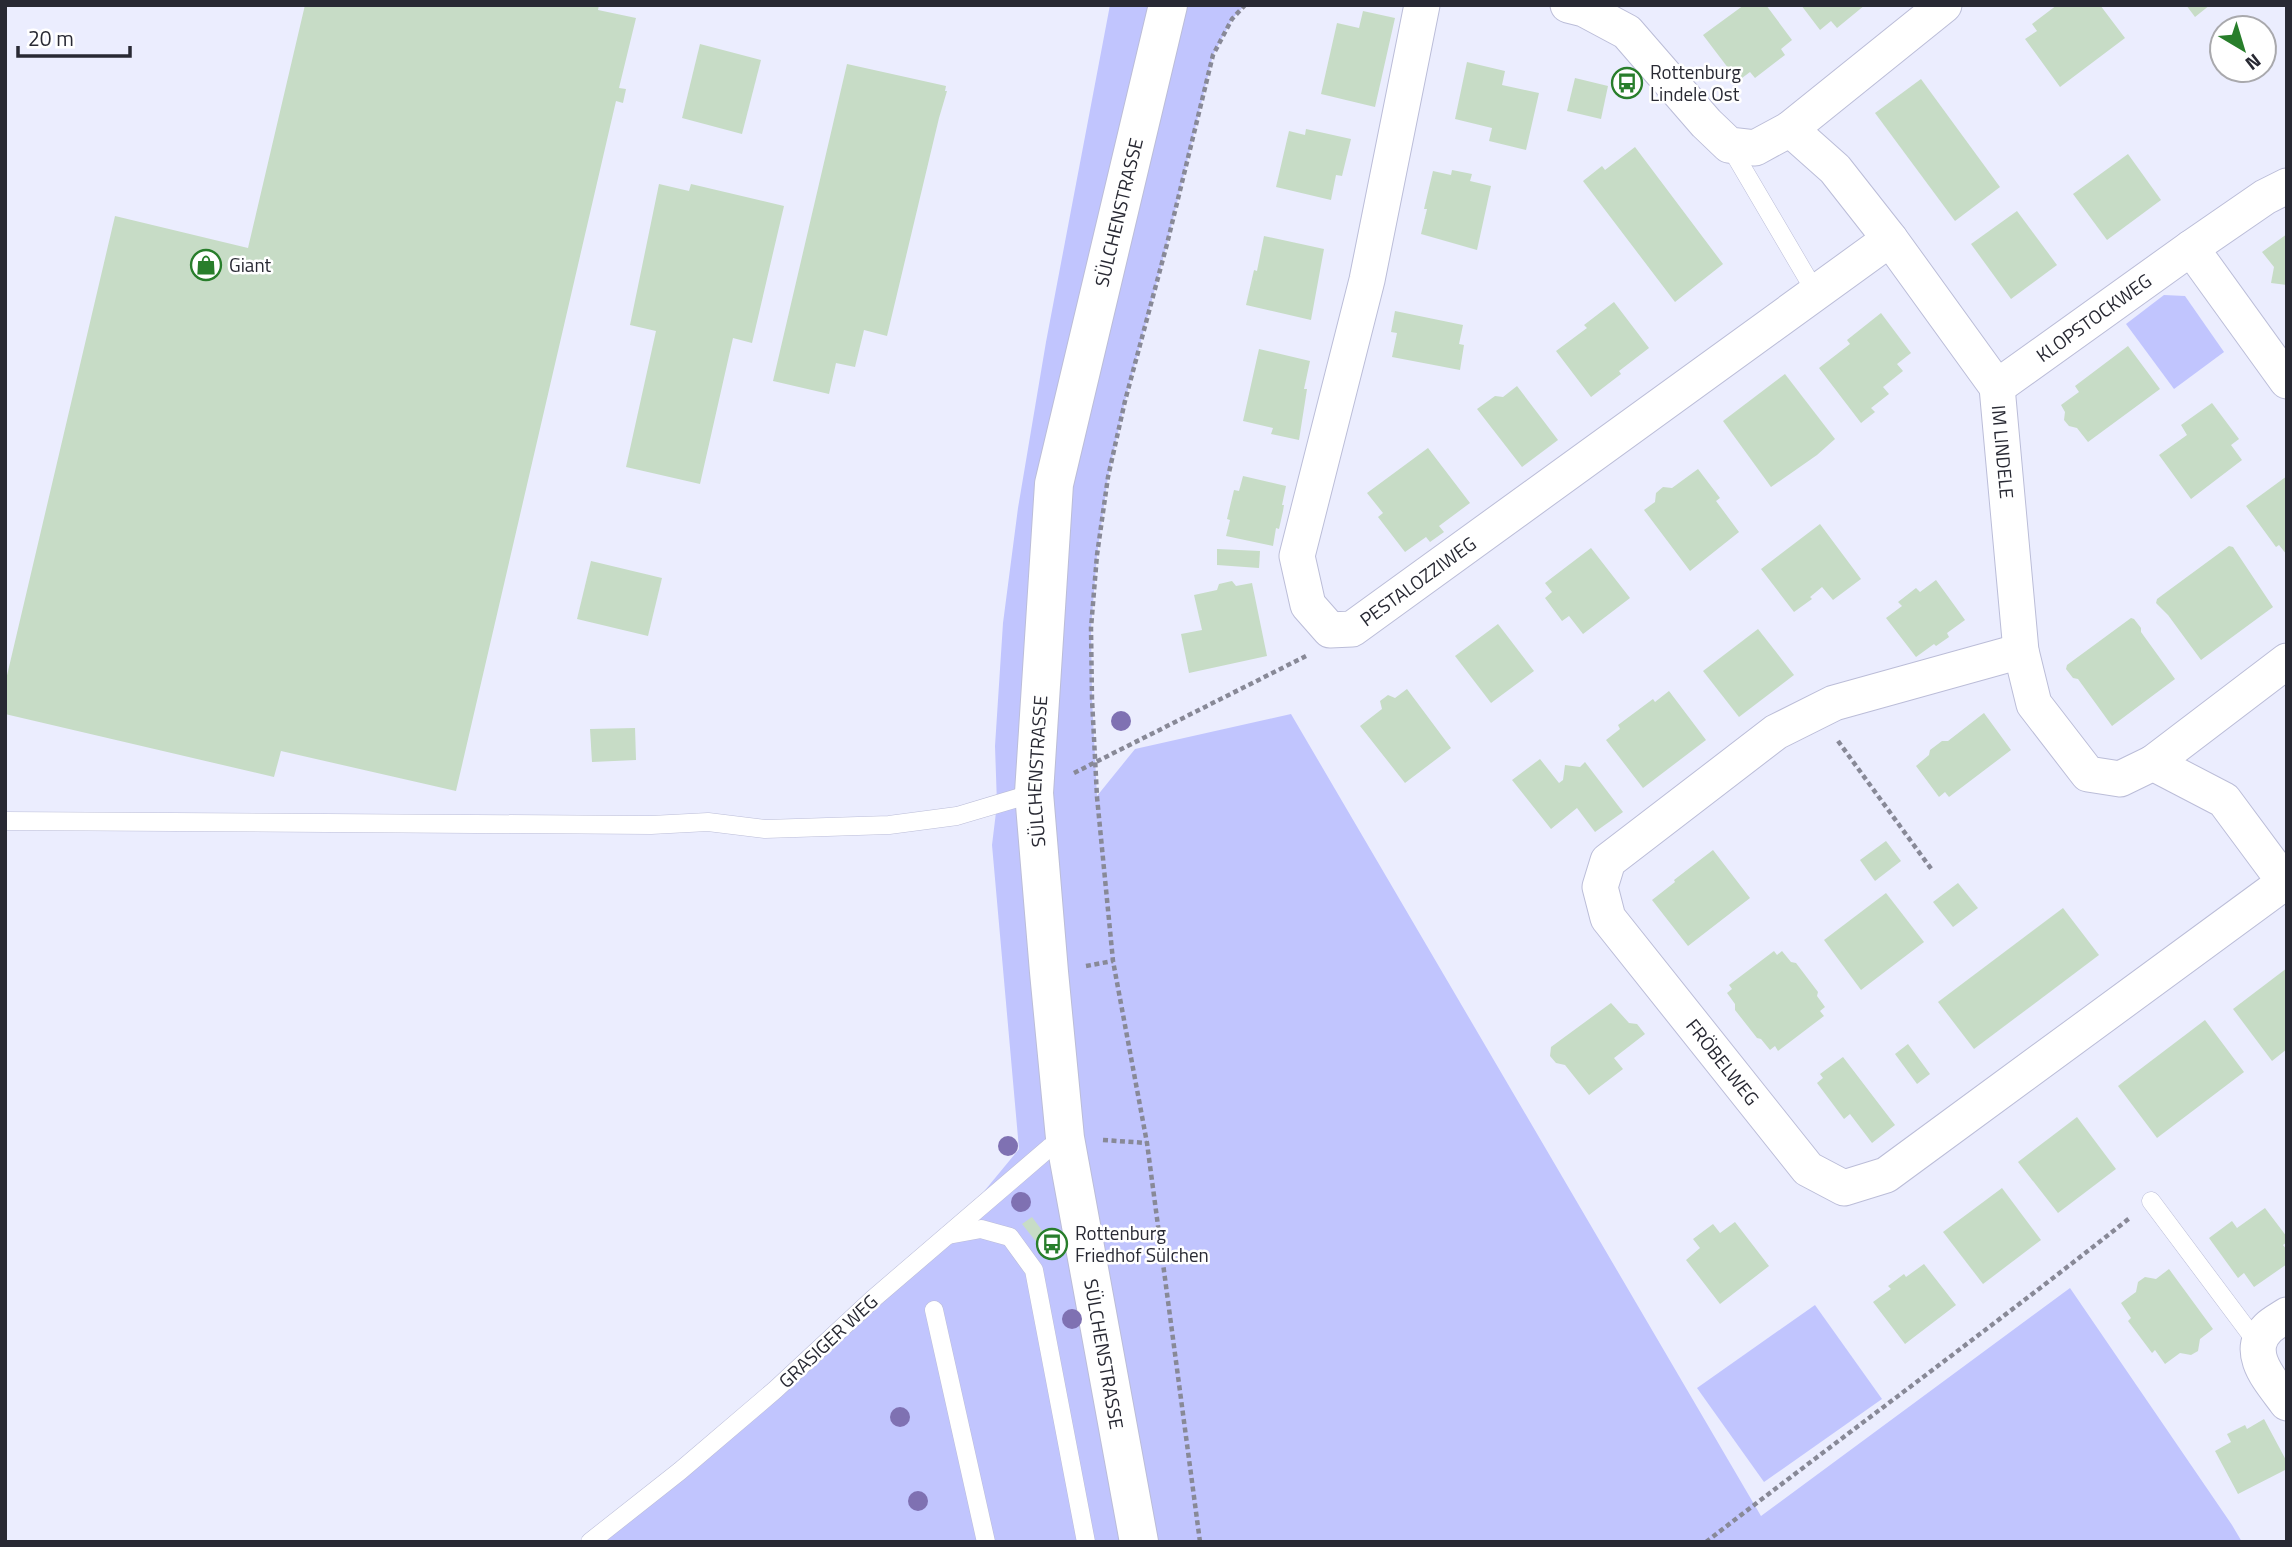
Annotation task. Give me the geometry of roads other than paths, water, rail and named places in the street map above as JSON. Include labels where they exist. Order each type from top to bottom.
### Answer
[{"type":"main road","name":"SÜLCHENSTRASSE","points":[[1139,1542],[1065,1138],[1034,793],[1054,484],[1168,5]]},
{"type":"street","name":"PESTALOZZIWEG","points":[[1422,5],[1367,280],[1297,556],[1308,605],[1330,630],[1352,629],[1890,239]]},
{"type":"street","points":[[1579,7],[1627,32],[1706,123],[1729,145],[1755,148],[1790,129],[1944,5]]},
{"type":"street","name":"IM LINDELE","points":[[1790,129],[1835,169],[1890,239],[1997,387],[2021,651],[2034,704],[2088,774],[2120,779],[2153,762]]},
{"type":"street","name":"KLOPSTOCKWEG","points":[[1997,387],[2191,248],[2265,197],[2287,186]]},
{"type":"street","points":[[2191,248],[2287,381]]},
{"type":"street","name":"FRÖBELWEG","points":[[2021,651],[1834,704],[1776,732],[1608,861],[1600,887],[1608,918],[1808,1169],[1844,1188],[1886,1175],[2286,884]]},
{"type":"street","points":[[2286,884],[2224,800],[2153,762],[2287,661]]},
{"type":"street","points":[[2287,1315],[2266,1329],[2258,1344],[2259,1363],[2287,1403]]},
{"type":"lane","points":[[1729,145],[1816,293]]},
{"type":"lane","points":[[5,821],[652,825],[708,822],[765,829],[890,825],[957,816],[1034,793]]},
{"type":"lane","name":"GRASIGER WEG","points":[[590,1542],[680,1471],[775,1390],[873,1299],[1049,1148],[1065,1138]]},
{"type":"lane","points":[[2151,1201],[2258,1344]]},
{"type":"lane","points":[[948,1235],[981,1229],[1010,1237],[1034,1270],[1087,1542]]},
{"type":"lane","points":[[934,1310],[986,1542]]},
{"type":"place","name":"Rottenburg Lindele Ost","points":[[1627,83]]},
{"type":"place","name":"Giant","points":[[206,265]]},
{"type":"place","name":"Rottenburg Friedhof Sülchen","points":[[1052,1244]]}]
